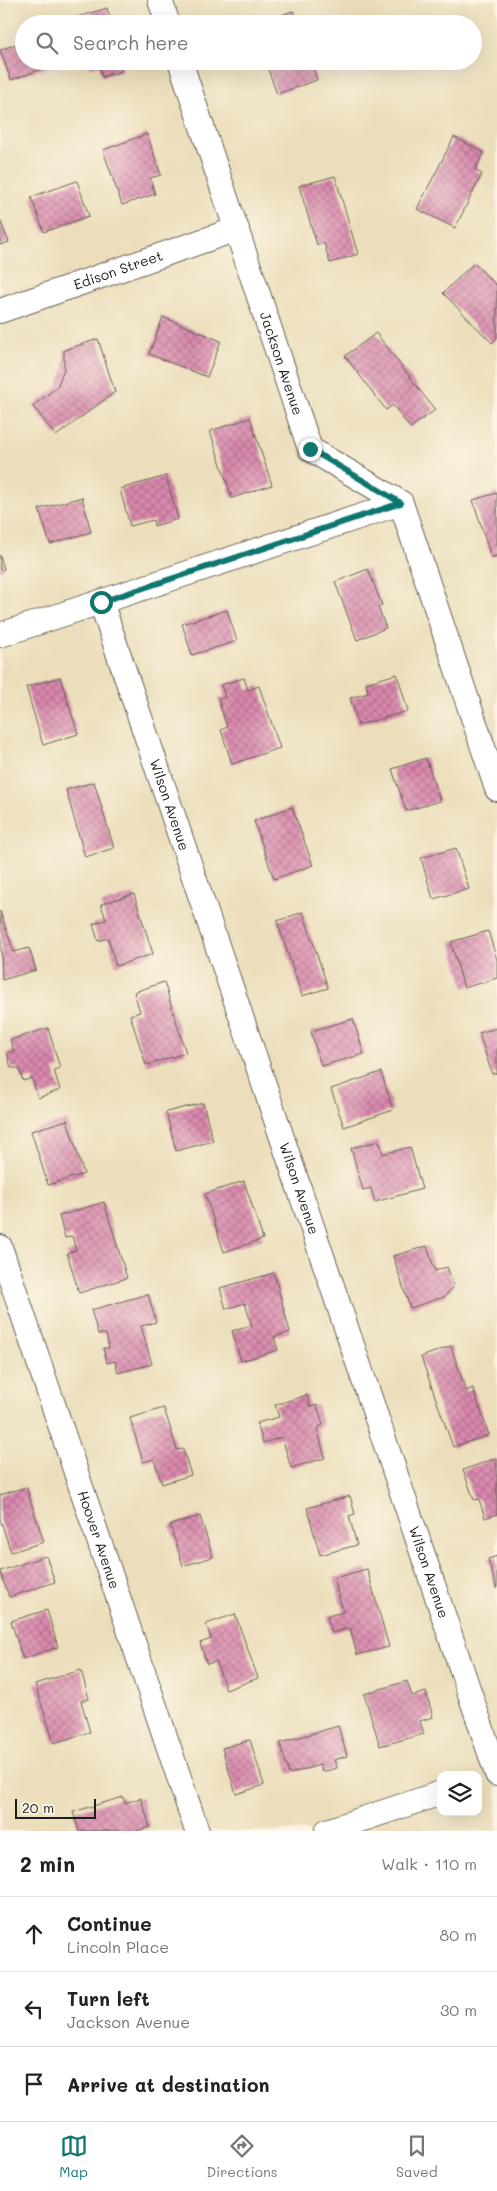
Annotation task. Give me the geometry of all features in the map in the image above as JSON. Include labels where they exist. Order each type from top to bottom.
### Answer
[{"type":"street","points":[[160,0],[165,15]]},
{"type":"street","name":"Jackson Avenue","points":[[183,70],[310,449],[401,503]]},
{"type":"street","name":"Edison Street","points":[[0,311],[237,229]]},
{"type":"street","points":[[0,635],[401,503],[497,789]]},
{"type":"street","name":"Wilson Avenue","points":[[101,602],[497,1774]]},
{"type":"street","name":"Hoover Avenue","points":[[0,1247],[197,1831]]},
{"type":"street","points":[[482,1779],[497,1774]]},
{"type":"street","points":[[327,1831],[437,1794]]},
{"type":"building","points":[[107,8],[109,15],[84,15]]},
{"type":"building","points":[[293,11],[295,15],[281,15]]},
{"type":"building","points":[[15,44],[15,70],[39,70],[11,80],[0,50]]},
{"type":"building","points":[[100,70],[122,70],[122,71],[102,77]]},
{"type":"building","points":[[268,70],[313,70],[317,80],[277,94]]},
{"type":"building","points":[[147,134],[161,175],[150,178],[155,194],[122,205],[103,150]]},
{"type":"building","points":[[454,137],[484,152],[475,170],[482,174],[455,228],[417,209]]},
{"type":"building","points":[[335,176],[358,254],[330,263],[324,243],[317,245],[299,186]]},
{"type":"building","points":[[77,181],[89,216],[44,232],[31,197]]},
{"type":"building","points":[[0,220],[9,242],[0,245]]},
{"type":"building","points":[[474,263],[497,286],[497,338],[492,343],[443,293]]},
{"type":"building","points":[[163,317],[221,341],[207,377],[149,354]]},
{"type":"building","points":[[376,333],[435,410],[410,428],[393,405],[386,410],[345,356]]},
{"type":"building","points":[[98,339],[115,392],[56,436],[33,406],[57,387],[64,369],[64,350]]},
{"type":"building","points":[[250,418],[272,485],[232,498],[210,431]]},
{"type":"building","points":[[166,476],[178,519],[154,526],[153,520],[130,526],[120,489]]},
{"type":"building","points":[[497,493],[497,556],[491,557],[473,500]]},
{"type":"building","points":[[82,497],[91,532],[50,544],[39,509]]},
{"type":"building","points":[[0,555],[4,569],[0,570]]},
{"type":"building","points":[[368,569],[382,605],[378,607],[386,628],[357,640],[335,582]]},
{"type":"building","points":[[227,610],[237,641],[192,655],[182,624]]},
{"type":"building","points":[[397,674],[408,711],[358,725],[350,698],[368,693],[366,683]]},
{"type":"building","points":[[60,677],[78,734],[43,745],[26,687]]},
{"type":"building","points":[[244,678],[248,690],[259,686],[280,748],[232,764],[221,730],[227,727],[218,699],[225,697],[221,685]]},
{"type":"building","points":[[426,758],[440,801],[406,811],[392,769]]},
{"type":"building","points":[[94,782],[114,848],[85,857],[66,790]]},
{"type":"building","points":[[292,807],[313,865],[274,879],[254,821]]},
{"type":"building","points":[[456,848],[469,889],[433,899],[421,858]]},
{"type":"building","points":[[134,894],[153,954],[116,966],[108,938],[98,941],[93,924],[106,920],[101,904]]},
{"type":"building","points":[[0,911],[14,952],[29,948],[36,970],[2,980]]},
{"type":"building","points":[[303,912],[328,988],[302,996],[277,921]]},
{"type":"building","points":[[488,931],[497,960],[497,978],[464,988],[451,942]]},
{"type":"building","points":[[164,982],[186,1053],[146,1065],[130,1015],[140,1012],[134,992]]},
{"type":"building","points":[[353,1019],[364,1054],[321,1066],[311,1031]]},
{"type":"building","points":[[48,1028],[60,1068],[54,1070],[60,1090],[38,1098],[32,1078],[23,1081],[19,1068],[11,1068],[7,1053],[14,1051],[10,1040]]},
{"type":"building","points":[[497,1028],[497,1073],[492,1074],[479,1033]]},
{"type":"building","points":[[381,1072],[393,1110],[344,1127],[331,1089]]},
{"type":"building","points":[[203,1103],[213,1141],[176,1151],[166,1112]]},
{"type":"building","points":[[67,1120],[84,1174],[48,1185],[31,1131]]},
{"type":"building","points":[[379,1141],[383,1154],[410,1147],[422,1189],[375,1202],[371,1188],[363,1190],[351,1148]]},
{"type":"building","points":[[244,1181],[263,1239],[224,1252],[205,1194]]},
{"type":"building","points":[[104,1202],[127,1278],[79,1293],[67,1253],[76,1250],[72,1236],[65,1238],[59,1216]]},
{"type":"building","points":[[427,1246],[435,1271],[447,1267],[454,1286],[444,1297],[410,1308],[393,1256]]},
{"type":"building","points":[[274,1273],[290,1332],[274,1337],[278,1350],[241,1361],[232,1331],[252,1326],[245,1303],[226,1309],[220,1288]]},
{"type":"building","points":[[148,1294],[156,1322],[141,1326],[152,1364],[118,1373],[115,1361],[107,1363],[103,1348],[109,1348],[106,1334],[98,1334],[91,1310]]},
{"type":"building","points":[[451,1346],[466,1391],[473,1388],[489,1435],[453,1447],[421,1357]]},
{"type":"building","points":[[307,1395],[310,1407],[317,1405],[323,1425],[317,1428],[325,1458],[291,1468],[282,1437],[263,1443],[257,1423],[279,1417],[275,1405]]},
{"type":"building","points":[[164,1408],[177,1450],[183,1449],[191,1475],[162,1484],[154,1459],[143,1462],[130,1418]]},
{"type":"building","points":[[497,1458],[497,1514],[485,1518],[479,1499],[474,1500],[463,1470]]},
{"type":"building","points":[[26,1487],[44,1542],[11,1552],[0,1519],[0,1495]]},
{"type":"building","points":[[350,1496],[355,1514],[349,1516],[357,1545],[320,1555],[307,1508]]},
{"type":"building","points":[[200,1516],[213,1557],[183,1566],[170,1525]]},
{"type":"building","points":[[46,1556],[55,1582],[9,1597],[0,1571]]},
{"type":"building","points":[[497,1556],[497,1588],[496,1588],[488,1559]]},
{"type":"building","points":[[367,1569],[389,1647],[357,1655],[350,1628],[332,1633],[327,1616],[343,1612],[334,1578]]},
{"type":"building","points":[[47,1610],[58,1647],[23,1659],[11,1621]]},
{"type":"building","points":[[235,1614],[258,1678],[226,1690],[216,1661],[207,1664],[200,1643],[211,1639],[206,1624]]},
{"type":"building","points":[[81,1670],[89,1699],[81,1701],[90,1732],[54,1743],[35,1684]]},
{"type":"building","points":[[407,1681],[412,1696],[426,1692],[433,1717],[420,1721],[424,1734],[380,1746],[364,1694]]},
{"type":"building","points":[[338,1726],[347,1756],[334,1760],[337,1768],[322,1772],[320,1765],[289,1774],[280,1743]]},
{"type":"building","points":[[250,1740],[264,1785],[236,1794],[222,1748]]},
{"type":"building","points":[[123,1797],[125,1803],[141,1798],[150,1827],[136,1831],[79,1831],[73,1812]]},
{"type":"route","points":[[101,602],[401,503],[310,449]]}]
